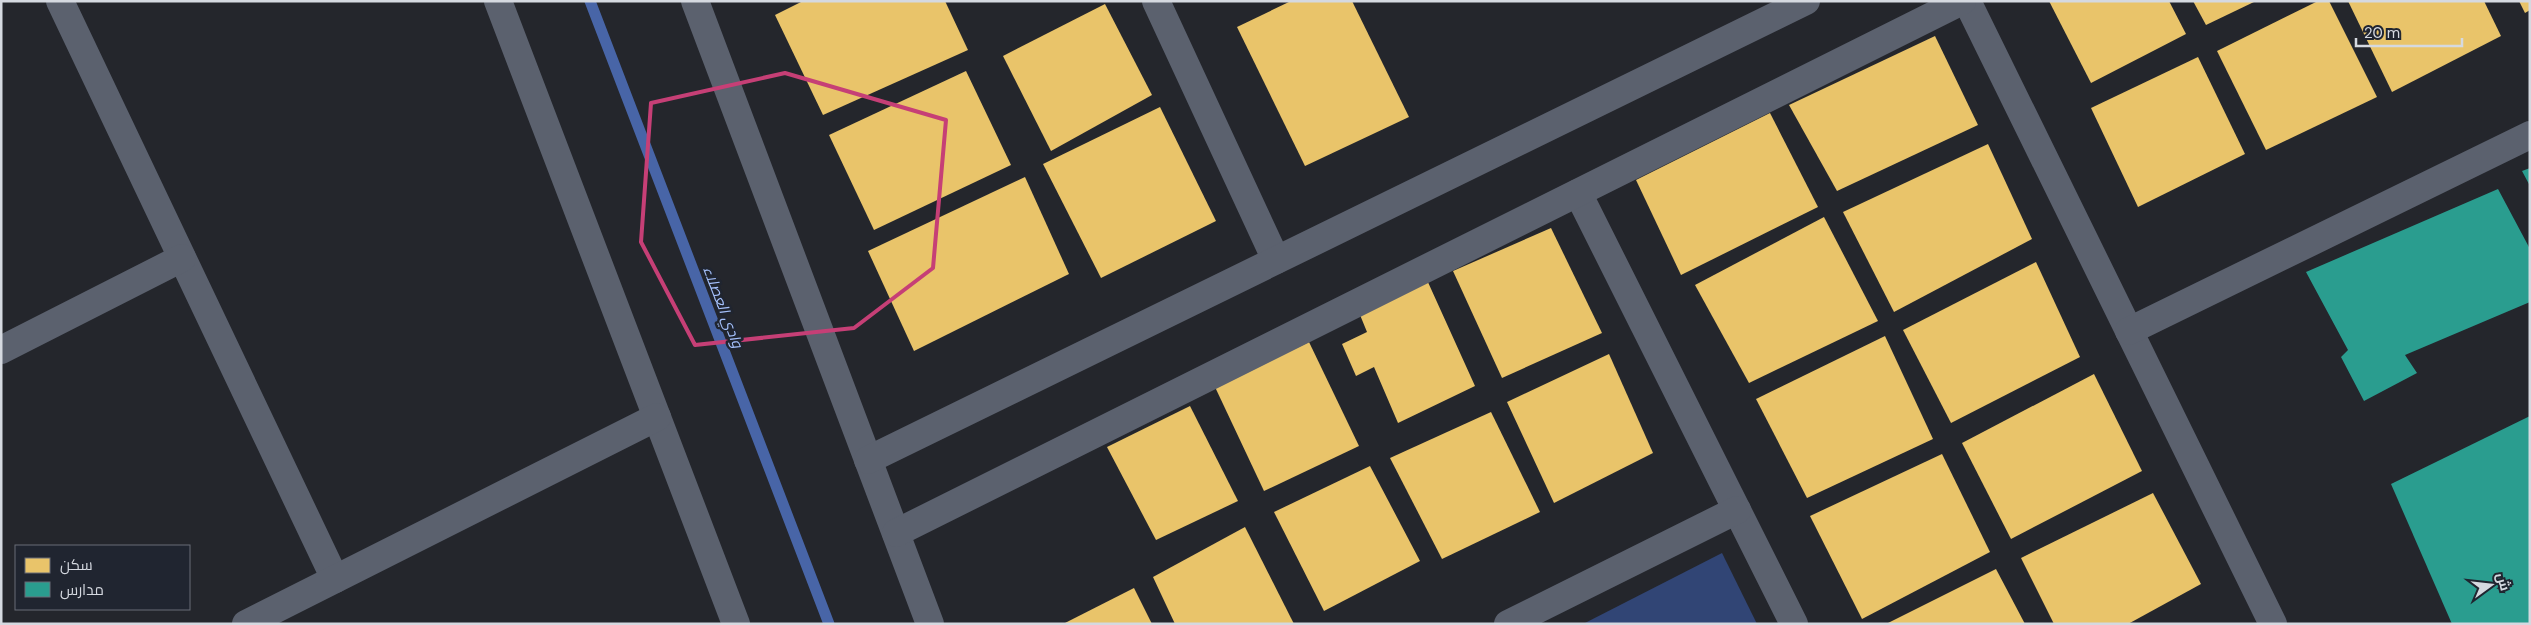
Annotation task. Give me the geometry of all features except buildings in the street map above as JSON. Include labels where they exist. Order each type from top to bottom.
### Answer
[{"type":"street","points":[[60,1],[335,579]]},
{"type":"street","points":[[498,1],[736,624]]},
{"type":"street","points":[[695,1],[930,624]]},
{"type":"street","points":[[1156,1],[1276,260]]},
{"type":"street","points":[[868,460],[1806,1]]},
{"type":"street","points":[[896,533],[1962,1]]},
{"type":"street","points":[[1967,1],[2273,624]]},
{"type":"street","points":[[2129,332],[2530,135]]},
{"type":"street","points":[[1578,193],[1794,624]]},
{"type":"street","points":[[1,350],[182,258]]},
{"type":"street","points":[[246,624],[657,417]]},
{"type":"street","points":[[1508,624],[1737,510]]},
{"type":"highlighted area","points":[[785,73],[946,120],[933,268],[854,328],[695,345],[641,242],[651,103]]},
{"type":"shaded area","points":[[1722,553],[1757,624],[1583,624]]},
{"type":"waterway","name":"وادي العصلاء","points":[[590,1],[829,624]]}]
